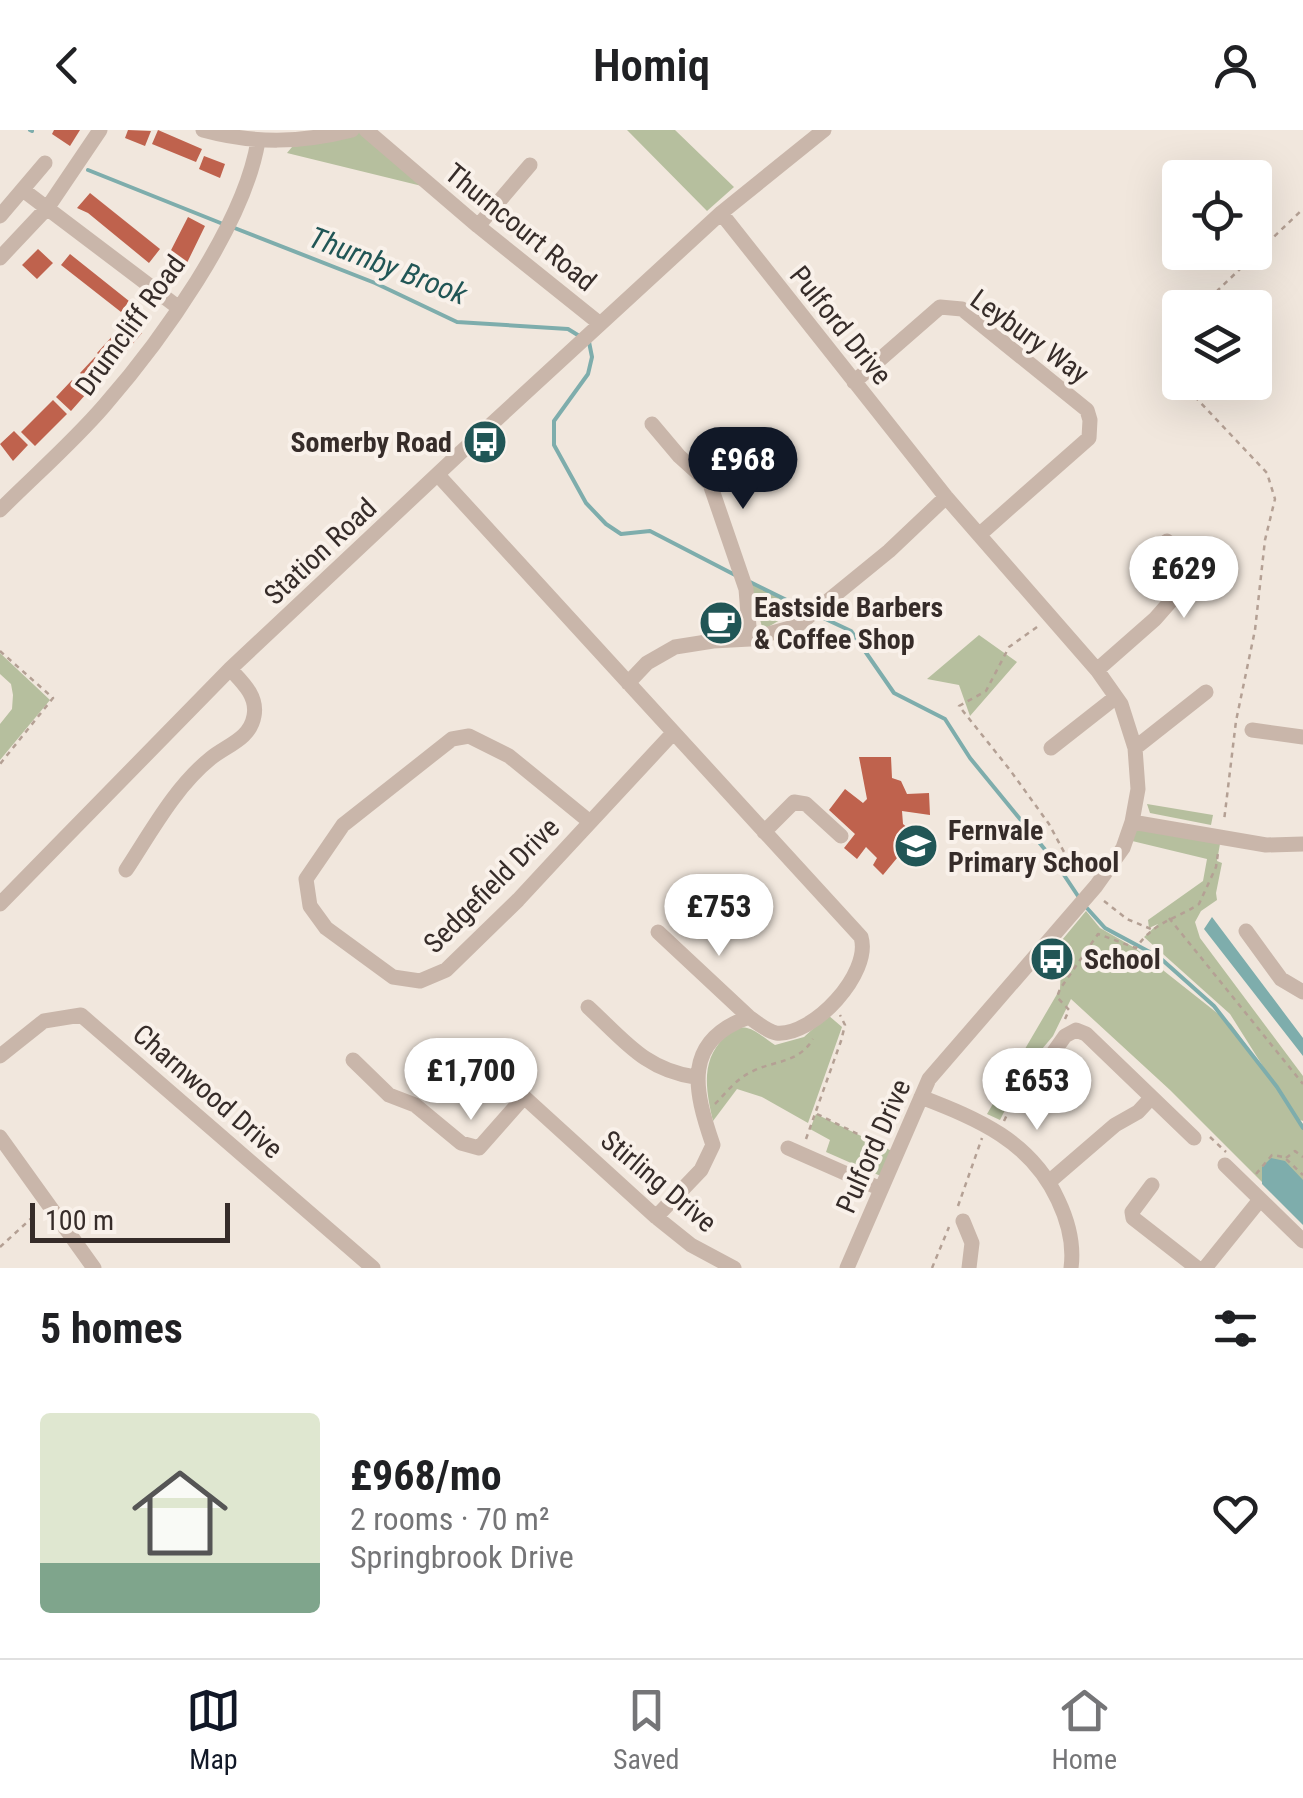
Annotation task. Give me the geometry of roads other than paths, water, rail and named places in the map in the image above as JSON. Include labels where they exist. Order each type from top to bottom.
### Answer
[{"type":"street","points":[[0,258],[48,207],[100,130]]},
{"type":"street","points":[[203,130],[258,142],[352,130]]},
{"type":"street","name":"Thurncourt Road","points":[[366,130],[600,324]]},
{"type":"street","name":"Station Road","points":[[0,904],[230,669],[720,213],[824,130]]},
{"type":"street","name":"Drumcliff Road","points":[[0,510],[106,405],[178,308],[234,214],[255,161],[258,142]]},
{"type":"street","points":[[0,216],[45,163]]},
{"type":"street","points":[[478,226],[530,165]]},
{"type":"street","points":[[23,190],[178,308]]},
{"type":"street","name":"Pulford Drive","points":[[720,213],[946,496],[1097,670],[1116,697],[1135,748],[1138,789],[1123,848],[1096,886],[928,1078],[846,1268]]},
{"type":"street","name":"Leybury Way","points":[[854,382],[940,308],[954,307],[962,309],[1087,410],[1089,438],[980,535]]},
{"type":"street","points":[[652,424],[710,484],[746,589],[750,639]]},
{"type":"street","points":[[438,475],[862,937],[864,945],[860,964],[830,1005],[796,1032],[773,1033],[749,1017],[658,932]]},
{"type":"street","points":[[628,682],[647,664],[675,647],[750,639],[797,626],[889,551],[946,496]]},
{"type":"street","points":[[1097,670],[1155,619],[1184,586],[1167,541]]},
{"type":"street","points":[[126,870],[184,786],[210,758],[241,738],[254,720],[253,699],[230,669]]},
{"type":"street","points":[[1135,748],[1206,692]]},
{"type":"street","points":[[1051,748],[1116,697]]},
{"type":"street","points":[[1252,730],[1303,738]]},
{"type":"street","name":"Sedgefield Drive","points":[[590,822],[509,756],[469,736],[452,740],[343,825],[306,878],[310,906],[326,928],[393,977],[420,981],[446,970],[590,822],[673,733]]},
{"type":"street","points":[[764,832],[794,802],[806,804],[841,836]]},
{"type":"street","points":[[1132,822],[1266,846],[1303,844]]},
{"type":"street","points":[[1246,932],[1281,978],[1298,989]]},
{"type":"street","points":[[588,1007],[643,1058],[667,1073],[695,1076]]},
{"type":"street","name":"Charnwood Drive","points":[[0,1056],[44,1021],[80,1016],[373,1268]]},
{"type":"street","points":[[656,1217],[701,1170],[713,1144],[695,1076],[706,1046],[727,1025],[749,1017]]},
{"type":"street","points":[[1036,1068],[1065,1036],[1076,1030],[1086,1034],[1194,1138]]},
{"type":"street","name":"Stirling Drive","points":[[354,1060],[389,1095],[415,1105],[461,1143],[478,1148],[518,1091],[656,1217],[691,1245],[734,1268]]},
{"type":"street","points":[[921,1096],[993,1128],[1040,1166],[1064,1214],[1071,1268]]},
{"type":"street","points":[[1050,1182],[1151,1098]]},
{"type":"street","points":[[0,1137],[94,1268]]},
{"type":"street","points":[[794,1151],[881,1190]]},
{"type":"street","points":[[1225,1165],[1303,1241]]},
{"type":"street","points":[[1152,1185],[1132,1212],[1133,1218],[1205,1267],[1266,1205]]},
{"type":"street","points":[[956,1219],[972,1244],[969,1268]]},
{"type":"water","points":[[1212,917],[1303,1038],[1303,1056],[1204,929]]},
{"type":"water","points":[[1271,1158],[1285,1161],[1303,1180],[1303,1225],[1262,1184],[1262,1167]]},
{"type":"waterway","name":"Thurnby Brook","points":[[88,170],[223,224]]},
{"type":"waterway","name":"Thurnby Brook","points":[[232,227],[375,283],[457,322],[568,329],[581,337]]},
{"type":"waterway","name":"Thurnby Brook","points":[[589,342],[592,357],[588,374],[554,421],[554,445],[586,503],[621,534],[650,531],[737,576]]},
{"type":"waterway","name":"Thurnby Brook","points":[[750,582],[809,611]]},
{"type":"waterway","points":[[817,615],[851,631],[894,693],[945,719],[970,758],[1056,863],[1080,899]]},
{"type":"waterway","points":[[1086,907],[1105,928],[1159,957],[1214,1006],[1277,1087],[1303,1128]]},
{"type":"place","name":"Somerby Road","points":[[485,442]]},
{"type":"place","name":"Eastside Barbers & Coffee Shop","points":[[721,623]]},
{"type":"place","name":"Fernvale Primary School","points":[[916,846]]},
{"type":"place","name":"School","points":[[1052,959]]}]
